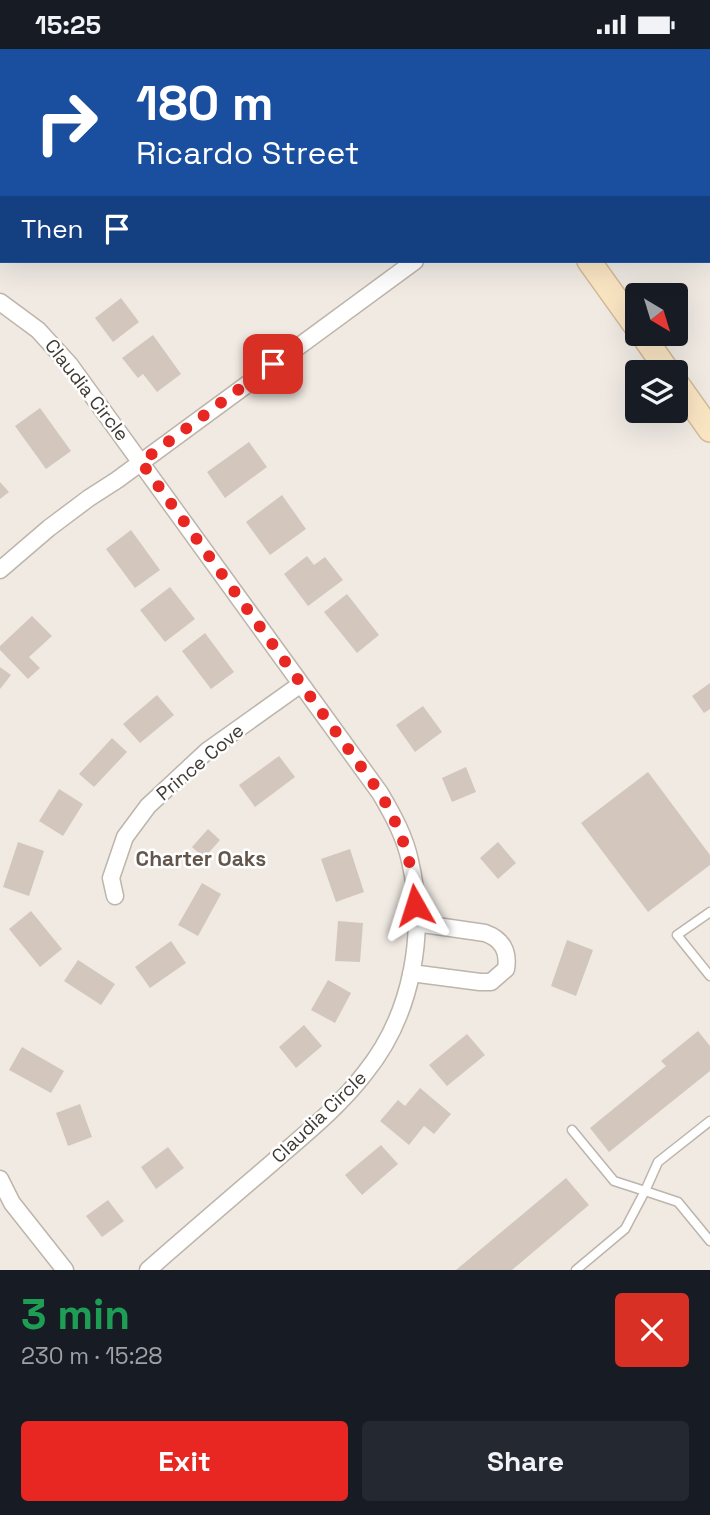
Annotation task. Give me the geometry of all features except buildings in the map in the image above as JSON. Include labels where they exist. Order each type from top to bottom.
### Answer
[{"type":"main road","points":[[590,263],[625,311]]},
{"type":"main road","points":[[688,399],[710,431]]},
{"type":"street","points":[[0,570],[59,521],[411,263]]},
{"type":"street","name":"Claudia Circle","points":[[0,302],[21,315],[53,344],[141,462],[392,813],[410,860],[417,948],[403,1005],[367,1072],[348,1093],[148,1270]]},
{"type":"street","name":"Prince Cove","points":[[116,896],[111,878],[125,837],[148,806],[207,751],[301,684]]},
{"type":"street","points":[[411,973],[491,982],[506,969],[507,961],[502,944],[495,936],[416,923]]},
{"type":"street","points":[[0,1179],[12,1203],[65,1270]]},
{"type":"lane","points":[[710,912],[677,935],[710,976]]},
{"type":"lane","points":[[576,1270],[625,1229],[658,1162],[710,1121]]},
{"type":"lane","points":[[572,1130],[614,1181],[678,1202],[710,1241]]},
{"type":"district","name":"Charter Oaks","points":[[201,858]]},
{"type":"route","points":[[273,364],[141,462],[380,793],[392,813],[410,860],[415,905]]}]
